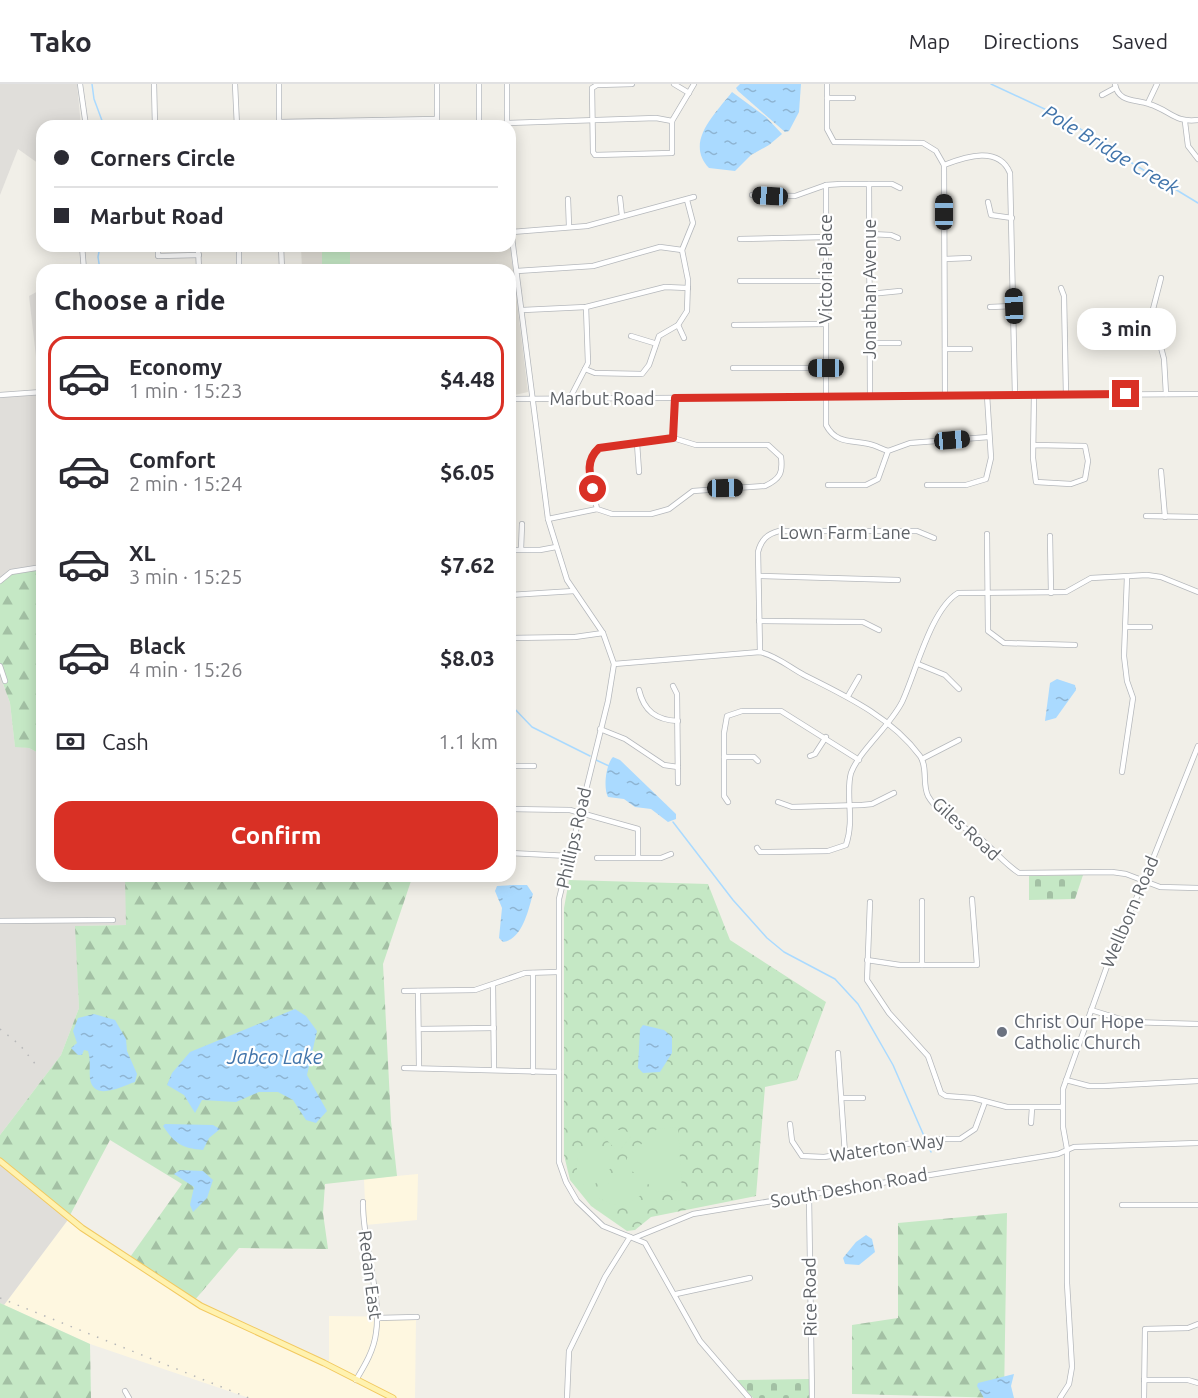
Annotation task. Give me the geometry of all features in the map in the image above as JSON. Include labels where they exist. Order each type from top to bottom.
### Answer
[{"type":"main road","points":[[0,1161],[82,1228],[201,1306],[393,1398]]},
{"type":"street","points":[[80,84],[85,120]]},
{"type":"street","points":[[154,84],[155,120]]},
{"type":"street","points":[[235,84],[236,120]]},
{"type":"street","points":[[279,84],[279,120]]},
{"type":"street","points":[[405,120],[437,119],[436,84]]},
{"type":"street","points":[[479,84],[479,120]]},
{"type":"street","points":[[507,84],[507,120]]},
{"type":"street","points":[[632,84],[593,87],[590,93],[593,152],[601,156],[672,153],[672,121],[694,84]]},
{"type":"street","points":[[674,84],[689,93]]},
{"type":"street","points":[[827,84],[826,129],[834,142],[923,143],[936,151],[944,165],[945,395]]},
{"type":"street","points":[[1148,103],[1157,84]]},
{"type":"street","points":[[1102,95],[1115,86],[1131,101],[1148,103],[1185,122],[1198,120]]},
{"type":"street","points":[[827,98],[854,98]]},
{"type":"street","points":[[516,124],[656,117],[672,121]]},
{"type":"street","points":[[1185,122],[1188,146],[1198,159]]},
{"type":"street","points":[[944,165],[984,155],[996,156],[1004,161],[1010,173],[1015,394]]},
{"type":"street","name":"Jonathan Avenue","points":[[869,184],[870,395]]},
{"type":"street","points":[[752,195],[795,196],[826,185],[892,184],[900,188]]},
{"type":"street","name":"Victoria Place","points":[[826,185],[824,419],[830,433],[843,441],[873,445],[888,451]]},
{"type":"street","points":[[516,232],[587,226],[681,198],[687,200],[694,197]]},
{"type":"street","points":[[620,198],[622,216]]},
{"type":"street","points":[[568,199],[569,226]]},
{"type":"street","points":[[585,369],[595,373],[642,374],[649,365],[654,343],[663,333],[678,325],[687,311],[688,288],[682,250],[693,224],[687,200]]},
{"type":"street","points":[[988,202],[991,215],[1012,218]]},
{"type":"street","points":[[870,234],[891,234],[898,238]]},
{"type":"street","points":[[741,238],[826,237]]},
{"type":"street","points":[[518,271],[588,267],[660,247],[682,250]]},
{"type":"street","points":[[158,252],[158,256],[199,255]]},
{"type":"street","points":[[199,252],[199,264]]},
{"type":"street","points":[[515,252],[548,519],[556,547],[574,591],[603,633],[614,664],[760,652],[773,655],[802,674],[848,696],[889,725],[922,759],[959,740]]},
{"type":"street","points":[[945,259],[969,258]]},
{"type":"street","points":[[1161,278],[1152,313],[1164,359],[1167,394]]},
{"type":"street","points":[[740,281],[826,281]]},
{"type":"street","points":[[523,310],[586,307],[665,287],[688,288]]},
{"type":"street","points":[[1060,288],[1064,296],[1066,395]]},
{"type":"street","points":[[870,294],[900,291]]},
{"type":"street","points":[[990,307],[1014,306]]},
{"type":"street","points":[[570,398],[588,363],[586,307]]},
{"type":"street","points":[[734,325],[826,324]]},
{"type":"street","points":[[678,325],[684,338]]},
{"type":"street","points":[[631,336],[654,343]]},
{"type":"street","points":[[870,343],[899,343]]},
{"type":"street","points":[[945,349],[970,349]]},
{"type":"street","points":[[733,368],[826,368]]},
{"type":"street","points":[[0,395],[36,392]]},
{"type":"street","name":"Marbut Road","points":[[516,399],[1198,394]]},
{"type":"street","points":[[927,485],[966,485],[986,480],[991,458],[987,395]]},
{"type":"street","points":[[1034,395],[1034,445],[1034,474],[1039,483],[1077,484],[1085,479],[1088,461],[1085,446],[1077,444],[1034,445]]},
{"type":"street","points":[[673,438],[675,398]]},
{"type":"street","points":[[828,485],[866,485],[878,480],[888,451],[910,443],[989,437]]},
{"type":"street","points":[[548,519],[597,509],[623,515],[661,513],[693,491],[765,486],[775,481],[782,471],[782,457],[768,445],[696,445],[673,438],[603,446],[591,457],[588,469],[597,509]]},
{"type":"street","points":[[637,443],[639,472]]},
{"type":"street","points":[[1161,471],[1165,517]]},
{"type":"street","points":[[1146,516],[1198,517],[1198,510]]},
{"type":"street","points":[[521,549],[522,524]]},
{"type":"street","name":"Lown Farm Lane","points":[[760,652],[759,547],[765,538],[779,531],[917,531],[934,538]]},
{"type":"street","points":[[987,534],[988,632],[997,641],[1004,643],[1075,645]]},
{"type":"street","points":[[1050,536],[1051,593]]},
{"type":"street","points":[[516,549],[556,547]]},
{"type":"street","points":[[0,581],[11,572],[36,568]]},
{"type":"street","points":[[760,576],[898,580]]},
{"type":"street","points":[[1122,772],[1133,698],[1127,681],[1124,656],[1127,577]]},
{"type":"street","points":[[757,848],[760,852],[828,851],[846,845],[851,830],[851,774],[859,760],[889,725],[947,600],[958,593],[1051,593],[1073,590],[1091,578],[1127,577],[1161,577],[1198,592]]},
{"type":"street","points":[[516,595],[574,591]]},
{"type":"street","points":[[759,621],[863,622],[879,630]]},
{"type":"street","points":[[1126,627],[1150,627]]},
{"type":"street","points":[[516,638],[603,633]]},
{"type":"street","name":"Phillips Road","points":[[614,664],[559,899],[557,972],[559,1157],[566,1182],[577,1202],[603,1226],[632,1237],[650,1249],[700,1341],[749,1398]]},
{"type":"street","points":[[918,664],[945,675],[959,689]]},
{"type":"street","points":[[0,666],[5,681]]},
{"type":"street","points":[[848,696],[859,677]]},
{"type":"street","points":[[673,686],[677,694],[678,783]]},
{"type":"street","points":[[639,690],[645,708],[662,719],[678,721]]},
{"type":"street","points":[[728,802],[724,796],[727,716],[742,711],[781,711],[859,760]]},
{"type":"street","points":[[600,729],[625,739],[664,765],[678,768]]},
{"type":"street","points":[[810,756],[815,754],[826,738]]},
{"type":"street","name":"Wellborn Road","points":[[1060,1398],[1069,1384],[1072,1367],[1067,1283],[1067,1149],[1062,1107],[1066,1080],[1112,954],[1198,746]]},
{"type":"street","points":[[724,757],[754,758],[758,761]]},
{"type":"street","name":"Giles Road","points":[[922,759],[924,786],[930,798],[1014,870],[1037,874],[1112,872],[1172,890],[1198,888]]},
{"type":"street","points":[[516,766],[534,766]]},
{"type":"street","points":[[778,802],[784,806],[851,806],[872,804],[894,793]]},
{"type":"street","points":[[516,809],[570,810],[638,829],[638,857]]},
{"type":"street","points":[[516,853],[569,856]]},
{"type":"street","points":[[597,858],[662,858],[671,854]]},
{"type":"street","points":[[867,960],[922,965],[978,965],[972,899]]},
{"type":"street","points":[[922,901],[922,965]]},
{"type":"street","points":[[870,902],[866,972],[870,986],[895,1020],[928,1056],[941,1093],[946,1096],[973,1098],[1006,1107],[1062,1107]]},
{"type":"street","points":[[0,921],[113,920]]},
{"type":"street","points":[[404,991],[474,990],[533,973],[557,972]]},
{"type":"street","points":[[533,973],[533,1072]]},
{"type":"street","points":[[493,985],[494,1068]]},
{"type":"street","points":[[418,991],[419,1068]]},
{"type":"street","points":[[1091,1010],[1130,1022],[1198,1024]]},
{"type":"street","points":[[419,1029],[494,1029]]},
{"type":"street","points":[[838,1053],[845,1154]]},
{"type":"street","points":[[404,1068],[494,1068],[559,1072]]},
{"type":"street","points":[[1066,1080],[1104,1086],[1198,1081]]},
{"type":"street","points":[[842,1098],[863,1098]]},
{"type":"street","name":"Waterton Way","points":[[790,1124],[792,1142],[802,1156],[817,1158],[939,1139],[960,1139],[975,1129],[985,1102]]},
{"type":"street","points":[[1031,1123],[1032,1108]]},
{"type":"street","name":"South Deshon Road","points":[[632,1237],[693,1214],[1058,1154],[1067,1149],[1096,1145],[1198,1143]]},
{"type":"street","name":"Rice Road","points":[[809,1196],[812,1398]]},
{"type":"street","name":"Redan East","points":[[356,1380],[374,1344],[377,1318],[363,1223],[363,1202]]},
{"type":"street","points":[[1122,1205],[1198,1205]]},
{"type":"street","points":[[567,1398],[569,1351],[605,1277],[632,1237]]},
{"type":"street","points":[[676,1294],[750,1278]]},
{"type":"street","points":[[377,1318],[417,1317]]},
{"type":"street","points":[[1144,1398],[1145,1329],[1188,1328],[1198,1324]]},
{"type":"street","points":[[1144,1380],[1188,1380],[1198,1383]]},
{"type":"street","points":[[125,1391],[129,1398]]},
{"type":"shaded area","points":[[0,84],[77,84],[80,120],[36,120],[36,162],[18,149],[0,195]]},
{"type":"shaded area","points":[[301,252],[511,252],[512,264],[302,264]]},
{"type":"shaded area","points":[[36,292],[36,356],[29,296]]},
{"type":"shaded area","points":[[516,295],[528,392],[516,395]]},
{"type":"shaded area","points":[[36,391],[36,570],[0,581],[0,394]]},
{"type":"shaded area","points":[[0,675],[10,703],[15,746],[36,752],[36,882],[161,882],[126,925],[76,926],[79,1008],[61,1055],[0,1135]]},
{"type":"shaded area","points":[[0,1159],[70,1217],[4,1305],[0,1303]]},
{"type":"shaded area","points":[[418,1174],[417,1220],[366,1225],[364,1179]]},
{"type":"shaded area","points":[[70,1217],[194,1301],[329,1364],[329,1316],[416,1317],[415,1398],[249,1398],[90,1344],[4,1305]]},
{"type":"green space","points":[[322,252],[350,252],[350,264],[322,264]]},
{"type":"green space","points":[[36,568],[36,752],[29,748],[15,747],[10,703],[0,675],[0,581],[4,576]]},
{"type":"green space","points":[[1083,875],[1075,899],[1029,900],[1029,876]]},
{"type":"green space","points":[[569,880],[708,884],[730,940],[826,1002],[797,1080],[765,1087],[756,1196],[651,1217],[635,1230],[627,1231],[591,1206],[570,1180],[564,1155],[564,908]]},
{"type":"green space","points":[[125,882],[411,882],[383,964],[391,1121],[397,1176],[325,1184],[323,1213],[328,1249],[239,1248],[194,1301],[128,1260],[182,1184],[110,1140],[69,1217],[0,1159],[0,1135],[61,1055],[79,1008],[75,926],[126,925]]},
{"type":"green space","points":[[678,1127],[682,1190],[658,1192],[627,1167],[627,1158],[657,1129]]},
{"type":"green space","points":[[613,1130],[624,1130],[632,1135],[620,1150],[616,1150],[603,1136]]},
{"type":"green space","points":[[587,1141],[613,1162],[613,1166],[589,1190],[580,1179],[577,1166],[579,1153]]},
{"type":"green space","points":[[616,1174],[623,1174],[643,1193],[627,1204],[621,1205],[604,1201],[598,1197]]},
{"type":"green space","points":[[1007,1213],[1004,1398],[852,1394],[852,1325],[898,1318],[898,1223]]},
{"type":"green space","points":[[0,1303],[90,1344],[91,1398],[0,1398]]},
{"type":"green space","points":[[809,1379],[810,1398],[753,1398],[737,1380]]},
{"type":"water","points":[[740,84],[801,84],[799,112],[789,131],[785,132],[738,91],[736,88]]},
{"type":"water","points":[[732,92],[766,117],[782,134],[769,145],[751,155],[735,171],[709,168],[702,158],[701,138],[711,118]]},
{"type":"water","points":[[1057,679],[1075,685],[1076,690],[1056,718],[1045,721],[1050,683]]},
{"type":"water","points":[[613,757],[620,760],[676,814],[676,819],[668,822],[651,809],[635,807],[624,799],[608,797],[606,776]]},
{"type":"water","points":[[527,885],[533,894],[527,915],[520,930],[510,940],[503,942],[499,938],[502,908],[495,891],[497,886]]},
{"type":"water","name":"Jabco Lake","points":[[295,1009],[306,1016],[317,1031],[307,1075],[327,1111],[316,1123],[306,1120],[293,1100],[278,1092],[259,1092],[236,1102],[202,1100],[195,1113],[184,1095],[167,1085],[172,1073],[190,1052]]},
{"type":"water","points":[[94,1014],[115,1020],[126,1039],[127,1051],[137,1074],[135,1082],[109,1091],[97,1090],[93,1086],[90,1079],[88,1051],[84,1050],[82,1055],[78,1055],[71,1048],[77,1043],[73,1031],[78,1018]]},
{"type":"water","points":[[643,1025],[664,1030],[672,1037],[672,1053],[660,1072],[643,1073],[638,1068],[640,1029]]},
{"type":"water","points":[[165,1124],[213,1125],[220,1129],[209,1138],[203,1150],[190,1148],[175,1141],[163,1126]]},
{"type":"water","points":[[180,1170],[203,1171],[213,1180],[207,1198],[193,1212],[190,1205],[194,1187],[174,1174]]},
{"type":"water","points":[[866,1235],[872,1239],[875,1252],[859,1265],[845,1264],[843,1258],[856,1242]]},
{"type":"water","points":[[1014,1374],[1011,1386],[1014,1398],[984,1398],[977,1386],[978,1383]]},
{"type":"waterway","points":[[92,84],[94,99],[102,120]]},
{"type":"waterway","name":"Pole Bridge Creek","points":[[991,84],[1066,119],[1117,154],[1198,203]]},
{"type":"waterway","points":[[99,252],[99,264]]},
{"type":"waterway","points":[[516,710],[532,727],[590,756]]},
{"type":"waterway","points":[[596,760],[609,766]]},
{"type":"waterway","points":[[673,822],[733,900],[767,938],[784,952],[835,979],[858,1004],[893,1065],[931,1152]]},
{"type":"railway","points":[[0,1029],[20,1045],[36,1065]]},
{"type":"railway","points":[[0,1298],[249,1398]]},
{"type":"place","name":"Christ Our Hope Catholic Church","points":[[1002,1032]]},
{"type":"route","points":[[593,489],[588,469],[591,457],[599,448],[619,443],[673,438],[675,398],[1126,394]]}]
